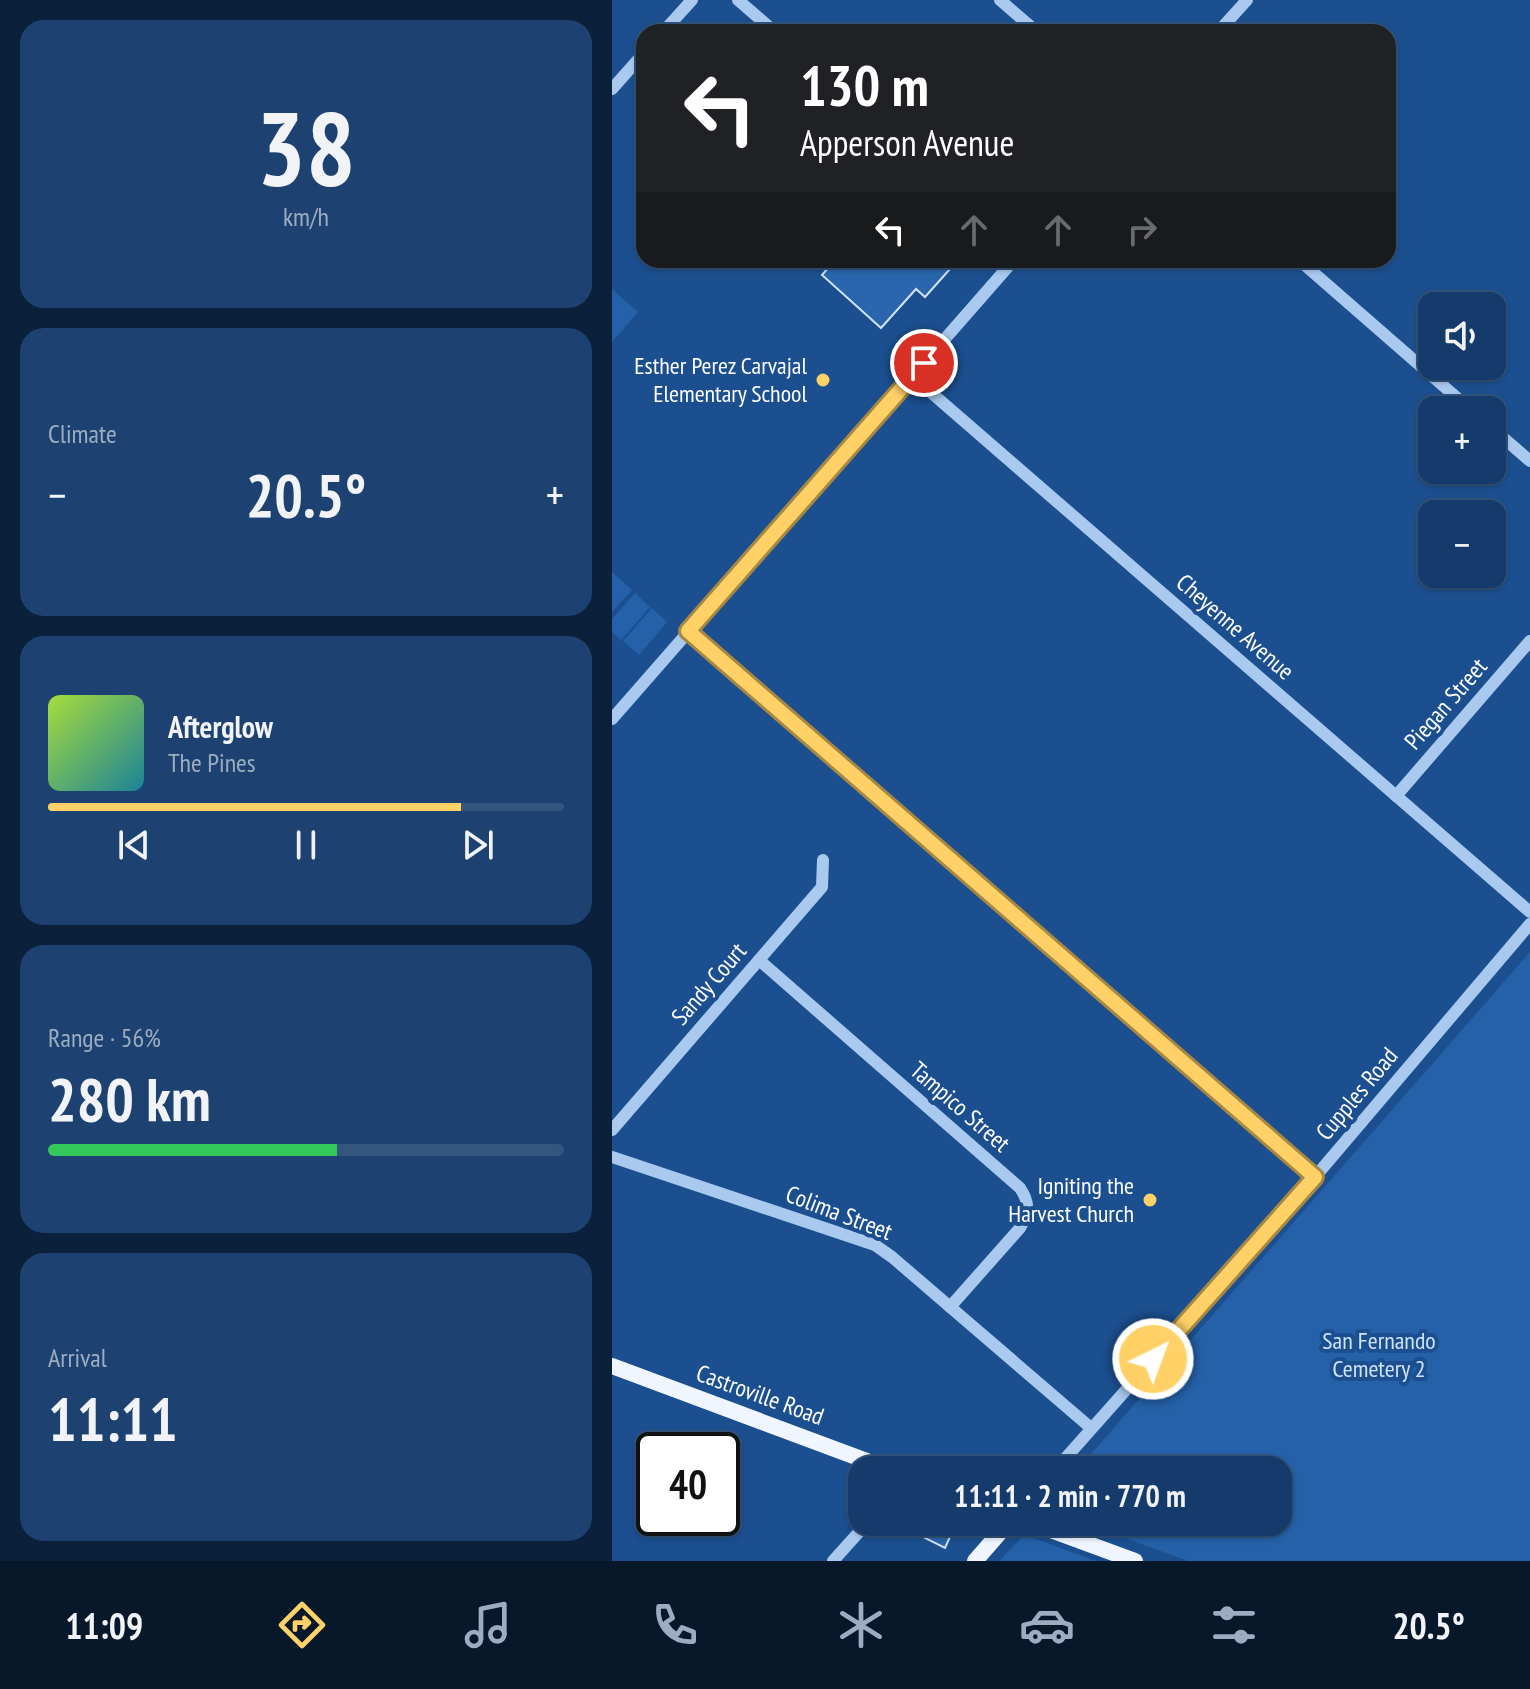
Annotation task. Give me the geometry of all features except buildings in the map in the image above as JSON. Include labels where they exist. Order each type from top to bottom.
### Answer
[{"type":"main road","name":"Castroville Road","points":[[612,1366],[853,1456]]},
{"type":"main road","points":[[975,1561],[997,1536]]},
{"type":"main road","points":[[1067,1536],[1135,1561]]},
{"type":"street","points":[[670,24],[692,0]]},
{"type":"street","points":[[738,0],[766,24]]},
{"type":"street","points":[[1000,0],[1028,24]]},
{"type":"street","points":[[1225,24],[1247,0]]},
{"type":"street","points":[[612,89],[636,62]]},
{"type":"street","points":[[612,719],[1007,268]]},
{"type":"street","points":[[1308,268],[1455,396]]},
{"type":"street","name":"Cheyenne Avenue","points":[[912,376],[1530,912]]},
{"type":"street","points":[[1506,440],[1530,461]]},
{"type":"street","points":[[688,631],[1315,1177]]},
{"type":"street","name":"Piegan Street","points":[[1396,796],[1530,641]]},
{"type":"street","name":"Sandy Court","points":[[612,1130],[822,887],[823,860]]},
{"type":"street","name":"Cupples Road","points":[[1067,1456],[1315,1177],[1530,924]]},
{"type":"street","name":"Tampico Street","points":[[759,960],[1020,1188],[1028,1201],[1028,1214],[1020,1228],[950,1307]]},
{"type":"street","name":"Colima Street","points":[[612,1157],[875,1245],[1091,1428]]},
{"type":"street","points":[[833,1561],[855,1536]]},
{"type":"green space","points":[[612,289],[638,312],[612,342]]},
{"type":"green space","points":[[612,572],[632,590],[612,612]]},
{"type":"green space","points":[[635,593],[650,607],[621,640],[612,632],[612,619]]},
{"type":"green space","points":[[652,608],[667,622],[639,655],[623,641]]},
{"type":"green space","name":"San Fernando Cemetery 2","points":[[1530,952],[1530,1561],[1188,1561],[1119,1536],[1292,1536],[1292,1456],[1089,1456]]},
{"type":"green space","points":[[1023,1536],[1028,1536],[1096,1561],[999,1561]]},
{"type":"place","name":"Esther Perez Carvajal Elementary School","points":[[823,380]]},
{"type":"place","name":"Igniting the Harvest Church","points":[[1150,1200]]},
{"type":"route","points":[[924,363],[688,631],[1315,1177],[1153,1359]]}]
